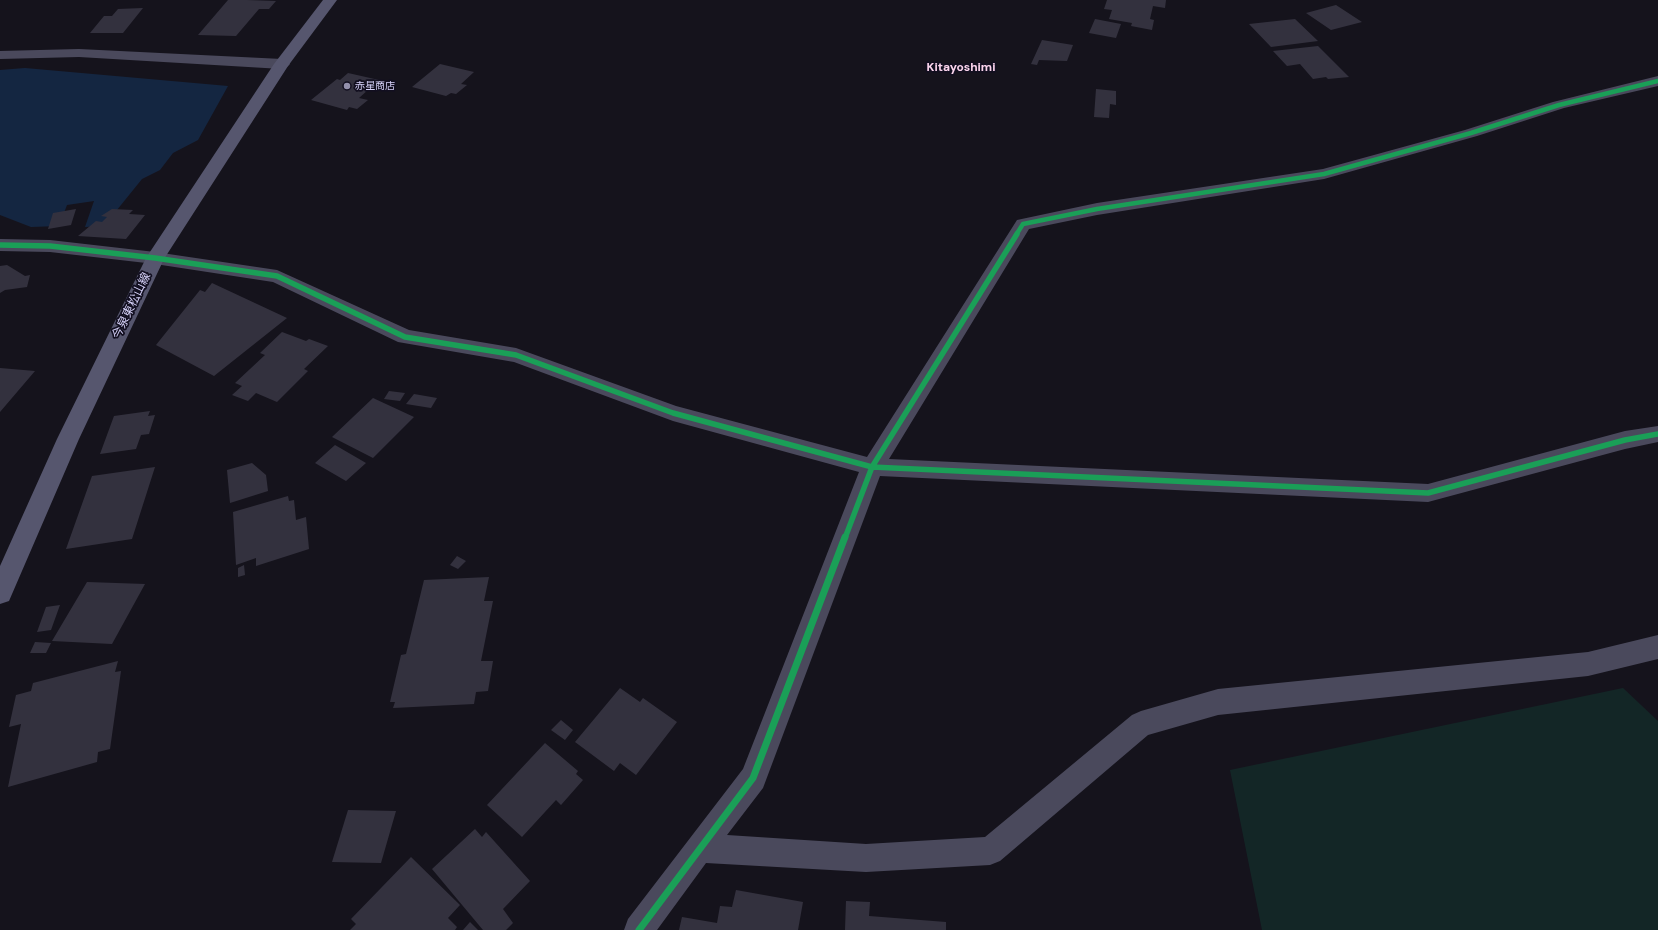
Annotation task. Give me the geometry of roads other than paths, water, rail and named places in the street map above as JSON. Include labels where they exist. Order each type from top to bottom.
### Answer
[{"type":"main road","name":"今泉東松山線","points":[[0,593],[68,439],[155,258],[282,64],[330,0]]},
{"type":"street","points":[[0,55],[79,53],[282,64]]},
{"type":"street","points":[[639,930],[753,778],[872,467],[1023,224],[1097,209],[1324,174],[1470,133],[1559,105],[1658,81]]},
{"type":"street","points":[[0,245],[50,246],[155,258],[277,276],[404,337],[516,355],[673,413],[872,467],[1428,493],[1625,440],[1658,434]]},
{"type":"street","points":[[699,848],[866,858],[990,851],[1141,724],[1218,702],[1588,664],[1658,647]]},
{"type":"water","points":[[25,68],[228,86],[198,140],[173,153],[160,170],[142,179],[104,226],[85,227],[94,201],[67,205],[59,226],[31,227],[0,215],[0,70]]},
{"type":"place","name":"赤星商店","points":[[347,86]]},
{"type":"district","name":"Kitayoshimi","points":[[961,68]]}]
